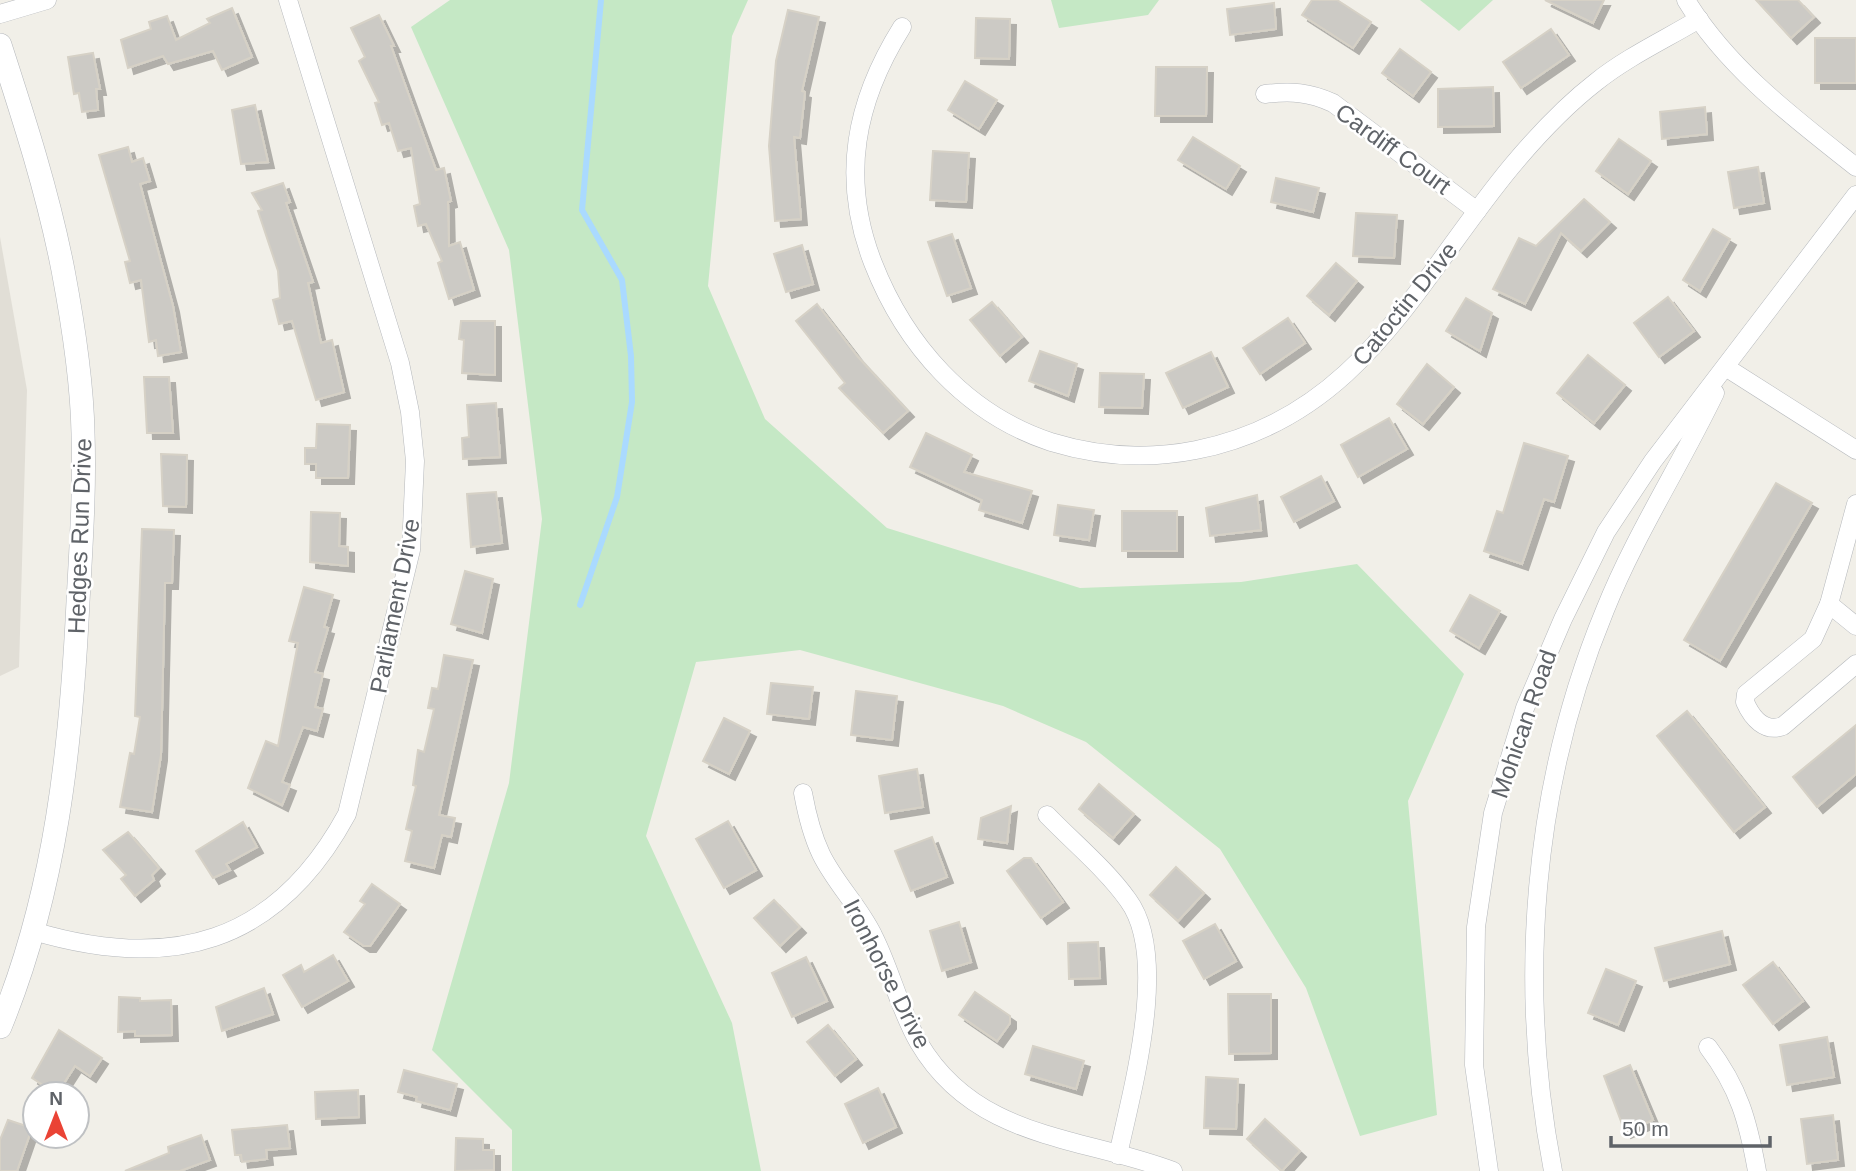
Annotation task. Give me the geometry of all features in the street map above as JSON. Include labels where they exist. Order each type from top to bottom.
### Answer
[{"type":"street","points":[[0,14],[47,0]]},
{"type":"street","name":"Parliament Drive","points":[[33,931],[103,948],[143,950],[183,947],[229,932],[253,920],[296,886],[331,844],[347,814],[411,550],[415,461],[410,412],[400,363],[288,0]]},
{"type":"street","points":[[1686,0],[1733,60],[1770,97],[1856,167]]},
{"type":"street","name":"Catoctin Drive","points":[[902,27],[872,82],[861,115],[856,150],[859,214],[881,283],[900,319],[922,352],[962,392],[1004,421],[1075,449],[1136,457],[1179,453],[1255,433],[1291,415],[1325,393],[1362,361],[1397,320],[1512,166],[1553,122],[1598,80],[1699,19]]},
{"type":"street","name":"Hedges Run Drive","points":[[0,45],[45,191],[63,270],[76,350],[83,430],[73,708],[64,792],[33,931],[0,1027]]},
{"type":"street","name":"Cardiff Court","points":[[1265,94],[1294,91],[1333,103],[1477,211]]},
{"type":"street","name":"Mohican Road","points":[[1489,1171],[1474,1065],[1472,988],[1483,864],[1510,751],[1563,619],[1606,532],[1653,461],[1727,368],[1856,195]]},
{"type":"street","points":[[1727,368],[1856,450]]},
{"type":"street","name":"Mohican Road","points":[[1553,1171],[1538,1077],[1534,1006],[1535,934],[1548,809],[1562,743],[1580,676],[1604,610],[1634,546],[1693,439],[1727,368]]},
{"type":"street","points":[[1856,504],[1829,604],[1813,639],[1746,694],[1745,702],[1765,727],[1775,730],[1856,664]]},
{"type":"street","points":[[1829,604],[1856,626]]},
{"type":"street","name":"Ironhorse Drive","points":[[803,793],[809,823],[822,856],[873,935],[901,1009],[936,1067],[960,1091],[998,1118],[1049,1138],[1173,1171]]},
{"type":"street","points":[[1047,815],[1129,901],[1143,937],[1147,983],[1143,1022],[1118,1155]]},
{"type":"street","points":[[1708,1047],[1727,1072],[1740,1100],[1757,1171]]},
{"type":"shaded area","points":[[0,237],[27,390],[19,667],[0,676]]},
{"type":"green space","points":[[450,0],[748,0],[732,36],[708,286],[765,419],[887,528],[1080,588],[1241,582],[1357,564],[1464,674],[1408,801],[1437,1115],[1360,1136],[1306,988],[1220,849],[1086,742],[1003,706],[800,650],[696,662],[646,836],[732,1023],[761,1171],[512,1171],[512,1130],[432,1050],[509,783],[542,519],[509,250],[411,27]]},
{"type":"green space","points":[[1051,0],[1159,0],[1148,15],[1059,28]]},
{"type":"green space","points":[[1420,0],[1493,0],[1459,31]]},
{"type":"building","points":[[1312,0],[1337,0],[1371,22],[1353,48],[1302,15]]},
{"type":"building","points":[[1545,0],[1604,0],[1593,23]]},
{"type":"building","points":[[1756,0],[1798,0],[1814,17],[1791,38]]},
{"type":"building","points":[[1274,3],[1276,29],[1230,35],[1227,9]]},
{"type":"building","points":[[232,8],[252,57],[222,70],[213,51],[168,64],[163,56],[128,68],[121,40],[151,29],[149,22],[167,16],[176,40],[210,23],[207,19]]},
{"type":"building","points":[[788,10],[819,17],[802,91],[805,92],[800,138],[794,137],[801,219],[775,221],[769,146],[776,61]]},
{"type":"building","points":[[379,15],[394,46],[391,46],[436,170],[444,168],[451,201],[448,202],[449,246],[460,242],[474,290],[449,299],[438,263],[442,261],[426,224],[418,226],[414,206],[420,204],[411,148],[398,151],[389,123],[382,125],[375,103],[379,102],[359,61],[365,57],[351,28]]},
{"type":"building","points":[[976,18],[1010,19],[1009,59],[975,58]]},
{"type":"building","points":[[1551,29],[1569,55],[1521,88],[1503,62]]},
{"type":"building","points":[[1815,38],[1856,38],[1856,83],[1815,83]]},
{"type":"building","points":[[1400,49],[1431,72],[1413,96],[1382,73]]},
{"type":"building","points":[[93,53],[100,89],[96,89],[98,110],[82,112],[79,93],[74,94],[68,57]]},
{"type":"building","points":[[1156,67],[1207,67],[1206,116],[1155,116]]},
{"type":"building","points":[[965,81],[997,100],[979,129],[948,110]]},
{"type":"building","points":[[1493,87],[1494,126],[1438,127],[1438,89]]},
{"type":"building","points":[[255,105],[268,162],[241,164],[232,110]]},
{"type":"building","points":[[1705,107],[1707,134],[1662,139],[1660,112]]},
{"type":"building","points":[[1193,137],[1240,166],[1226,189],[1178,160]]},
{"type":"building","points":[[1619,139],[1651,161],[1628,194],[1596,171]]},
{"type":"building","points":[[128,147],[132,162],[143,158],[150,181],[140,184],[173,306],[181,352],[158,356],[156,340],[149,342],[141,280],[130,283],[125,262],[130,261],[99,155]]},
{"type":"building","points":[[933,151],[969,153],[966,202],[930,200]]},
{"type":"building","points":[[1758,167],[1764,203],[1734,208],[1728,172]]},
{"type":"building","points":[[1276,178],[1319,188],[1313,212],[1271,202]]},
{"type":"building","points":[[283,183],[290,202],[286,203],[313,282],[308,283],[321,343],[332,340],[344,392],[316,400],[292,321],[279,324],[273,300],[280,298],[278,271],[258,211],[262,210],[252,193]]},
{"type":"building","points":[[1584,199],[1610,222],[1581,251],[1561,233],[1525,304],[1493,289],[1519,238],[1536,246]]},
{"type":"building","points":[[1356,213],[1397,215],[1394,258],[1353,256]]},
{"type":"building","points":[[1713,229],[1730,239],[1700,291],[1683,280]]},
{"type":"building","points":[[952,234],[971,288],[947,296],[928,242]]},
{"type":"building","points":[[802,245],[813,284],[786,292],[774,254]]},
{"type":"building","points":[[1336,263],[1357,281],[1329,315],[1307,296]]},
{"type":"building","points":[[1668,297],[1694,331],[1659,357],[1634,323]]},
{"type":"building","points":[[1466,298],[1492,313],[1480,351],[1446,331]]},
{"type":"building","points":[[992,302],[1022,337],[1000,356],[970,320]]},
{"type":"building","points":[[817,304],[858,357],[908,411],[883,433],[839,388],[845,383],[796,321]]},
{"type":"building","points":[[1288,318],[1305,343],[1260,374],[1243,348]]},
{"type":"building","points":[[461,321],[495,321],[495,375],[462,373],[464,340],[459,339]]},
{"type":"building","points":[[1040,351],[1077,364],[1068,396],[1029,381]]},
{"type":"building","points":[[1211,352],[1228,387],[1183,408],[1166,373]]},
{"type":"building","points":[[1588,355],[1625,385],[1594,423],[1557,393]]},
{"type":"building","points":[[1427,364],[1454,387],[1423,424],[1397,404]]},
{"type":"building","points":[[1100,373],[1144,374],[1142,408],[1099,407]]},
{"type":"building","points":[[144,377],[169,377],[173,433],[147,433]]},
{"type":"building","points":[[496,403],[500,457],[463,459],[462,438],[469,437],[467,405]]},
{"type":"building","points":[[1389,418],[1407,449],[1358,477],[1341,445]]},
{"type":"building","points":[[317,424],[350,425],[348,478],[316,478],[316,464],[305,464],[305,448],[316,448]]},
{"type":"building","points":[[926,433],[972,455],[964,472],[1032,491],[1022,523],[979,510],[982,500],[910,467]]},
{"type":"building","points":[[1524,443],[1568,456],[1554,502],[1544,499],[1522,564],[1484,551],[1497,511],[1503,513]]},
{"type":"building","points":[[161,454],[187,455],[186,507],[163,506]]},
{"type":"building","points":[[1321,476],[1334,501],[1294,522],[1281,497]]},
{"type":"building","points":[[1776,483],[1812,503],[1720,661],[1684,640]]},
{"type":"building","points":[[496,492],[502,543],[471,547],[467,494]]},
{"type":"building","points":[[1257,495],[1261,530],[1210,536],[1206,508]]},
{"type":"building","points":[[1058,505],[1094,510],[1089,540],[1054,535]]},
{"type":"building","points":[[1122,511],[1177,511],[1177,551],[1122,551]]},
{"type":"building","points":[[311,512],[340,513],[339,546],[348,547],[348,566],[310,562]]},
{"type":"building","points":[[142,529],[174,530],[172,583],[165,583],[161,755],[152,812],[120,807],[130,753],[134,754],[140,717],[135,716]]},
{"type":"building","points":[[465,571],[493,579],[482,633],[451,624]]},
{"type":"building","points":[[304,587],[333,595],[324,627],[328,628],[315,672],[323,674],[315,707],[323,709],[317,731],[303,727],[282,782],[290,785],[282,805],[248,788],[266,741],[278,746],[298,643],[289,641]]},
{"type":"building","points":[[1470,595],[1500,611],[1479,648],[1450,631]]},
{"type":"building","points":[[444,655],[473,660],[439,815],[455,818],[451,837],[442,835],[434,868],[405,861],[412,831],[406,829],[416,786],[413,785],[418,750],[424,752],[434,709],[428,708],[432,688],[438,689]]},
{"type":"building","points":[[771,683],[813,687],[809,719],[767,714]]},
{"type":"building","points":[[856,691],[897,696],[892,740],[851,735]]},
{"type":"building","points":[[1687,711],[1765,807],[1734,832],[1657,736]]},
{"type":"building","points":[[724,718],[750,731],[729,774],[703,761]]},
{"type":"building","points":[[1856,725],[1856,774],[1817,807],[1793,777]]},
{"type":"building","points":[[917,769],[923,807],[885,813],[879,776]]},
{"type":"building","points":[[1099,784],[1134,814],[1113,838],[1079,809]]},
{"type":"building","points":[[1011,806],[1007,843],[978,839],[981,818]]},
{"type":"building","points":[[728,821],[756,870],[724,888],[696,839]]},
{"type":"building","points":[[243,822],[257,847],[226,864],[230,870],[213,878],[196,851]]},
{"type":"building","points":[[128,832],[159,868],[152,875],[154,880],[135,896],[121,879],[126,875],[103,850]]},
{"type":"building","points":[[932,837],[947,877],[911,891],[895,851]]},
{"type":"building","points":[[1024,858],[1031,858],[1063,902],[1041,918],[1007,871]]},
{"type":"building","points":[[1176,867],[1204,893],[1178,921],[1150,895]]},
{"type":"building","points":[[372,884],[400,904],[370,946],[364,946],[344,932],[365,904],[360,901]]},
{"type":"building","points":[[774,900],[800,927],[780,946],[754,918]]},
{"type":"building","points":[[959,922],[971,962],[942,971],[930,931]]},
{"type":"building","points":[[1215,924],[1236,961],[1204,979],[1183,941]]},
{"type":"building","points":[[1722,931],[1730,964],[1664,981],[1655,948]]},
{"type":"building","points":[[1098,942],[1100,978],[1069,979],[1068,943]]},
{"type":"building","points":[[333,955],[348,981],[302,1007],[283,975],[301,965],[304,972]]},
{"type":"building","points":[[806,957],[827,1001],[792,1017],[772,973]]},
{"type":"building","points":[[1773,962],[1803,1001],[1773,1024],[1743,985]]},
{"type":"building","points":[[1606,969],[1636,981],[1618,1025],[1588,1013]]},
{"type":"building","points":[[264,988],[273,1014],[222,1031],[216,1007]]},
{"type":"building","points":[[975,992],[1010,1016],[1010,1023],[997,1041],[959,1015]]},
{"type":"building","points":[[1228,994],[1271,994],[1271,1053],[1229,1054]]},
{"type":"building","points":[[119,997],[140,998],[140,1001],[171,1000],[172,1035],[135,1036],[135,1031],[118,1032]]},
{"type":"building","points":[[828,1025],[856,1059],[835,1076],[807,1042]]},
{"type":"building","points":[[59,1030],[102,1058],[90,1076],[75,1066],[66,1080],[32,1078]]},
{"type":"building","points":[[1827,1037],[1834,1077],[1787,1085],[1780,1045]]},
{"type":"building","points":[[1033,1046],[1084,1061],[1076,1089],[1025,1074]]},
{"type":"building","points":[[1630,1065],[1653,1120],[1625,1132],[1604,1076]]},
{"type":"building","points":[[404,1070],[457,1084],[450,1110],[416,1101],[417,1097],[398,1092]]},
{"type":"building","points":[[1206,1077],[1238,1079],[1236,1129],[1204,1128]]},
{"type":"building","points":[[878,1088],[896,1127],[863,1143],[845,1104]]},
{"type":"building","points":[[358,1090],[359,1117],[316,1119],[315,1092]]},
{"type":"building","points":[[1833,1115],[1838,1160],[1807,1164],[1801,1119]]},
{"type":"building","points":[[1265,1119],[1300,1151],[1282,1171],[1247,1139]]},
{"type":"building","points":[[8,1120],[21,1124],[21,1150],[24,1150],[17,1171],[0,1171],[0,1140]]},
{"type":"building","points":[[287,1125],[290,1148],[266,1150],[267,1159],[242,1162],[241,1155],[235,1155],[232,1130]]},
{"type":"building","points":[[201,1135],[210,1160],[180,1171],[125,1171],[169,1153],[168,1147]]},
{"type":"building","points":[[456,1138],[483,1139],[483,1150],[494,1150],[494,1170],[455,1171]]},
{"type":"waterway","points":[[580,605],[617,497],[632,402],[631,356],[622,280],[582,210],[601,0]]}]
